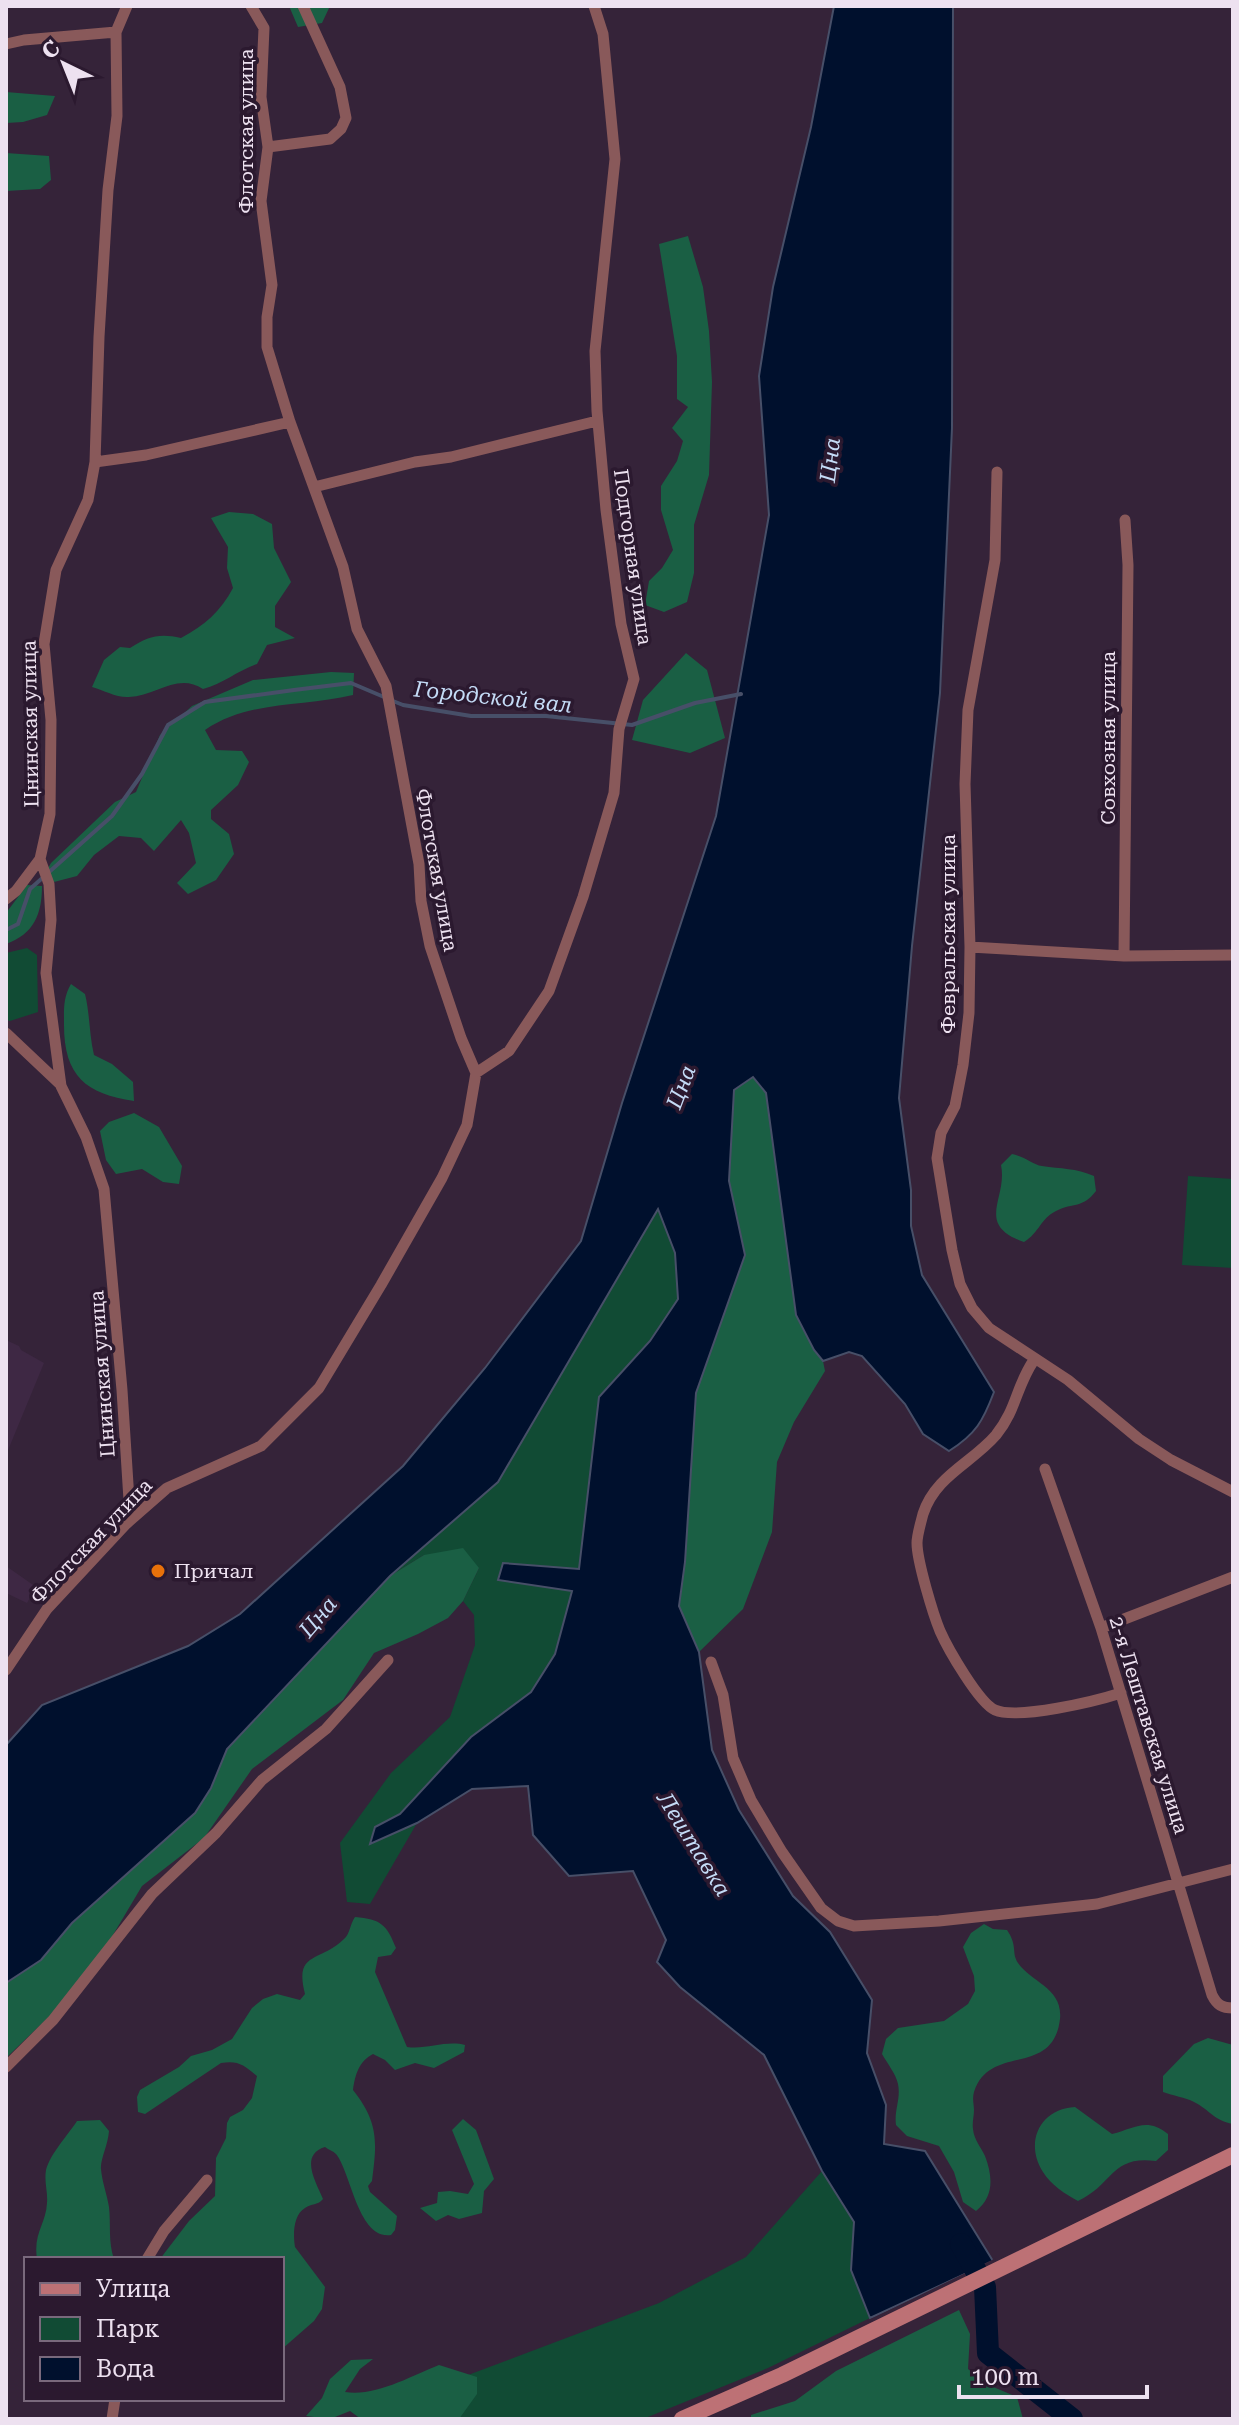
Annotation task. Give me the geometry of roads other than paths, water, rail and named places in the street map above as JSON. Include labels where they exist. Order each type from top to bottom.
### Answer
[{"type":"main road","points":[[682,2419],[782,2375],[1233,2155]]},
{"type":"street","points":[[6,44],[116,32],[127,6]]},
{"type":"street","name":"Флотская улица","points":[[6,1670],[47,1609],[126,1524],[167,1488],[261,1446],[319,1388],[442,1178],[467,1125],[476,1073],[430,946],[421,901],[419,864],[386,689],[357,629],[343,567],[290,422],[267,347],[267,317],[272,285],[261,201],[268,147],[261,97],[264,28],[251,6]]},
{"type":"street","points":[[268,147],[330,139],[341,129],[346,118],[340,87],[303,6]]},
{"type":"street","name":"Подгорная улица","points":[[476,1073],[509,1051],[549,991],[583,897],[614,793],[619,729],[634,679],[621,624],[597,421],[595,351],[615,159],[603,34],[594,6]]},
{"type":"street","name":"Цнинская улица","points":[[116,32],[117,116],[108,190],[95,462],[88,500],[56,570],[44,644],[51,720],[50,814],[40,859],[49,884],[51,920],[46,973],[61,1086],[86,1137],[104,1189],[124,1421],[129,1500],[126,1524]]},
{"type":"street","points":[[314,487],[597,421]]},
{"type":"street","points":[[95,462],[146,455],[290,422]]},
{"type":"street","name":"Февральская улица","points":[[997,472],[995,560],[968,710],[965,784],[969,1013],[955,1106],[941,1133],[937,1158],[952,1250],[960,1284],[972,1308],[989,1328],[1068,1380],[1139,1439],[1171,1460],[1233,1492]]},
{"type":"street","name":"Совхозная улица","points":[[1124,956],[1128,565],[1125,520]]},
{"type":"street","points":[[6,899],[16,891],[40,859]]},
{"type":"street","points":[[970,947],[1124,956],[1233,955]]},
{"type":"street","name":"Цнинская улица","points":[[6,1033],[61,1086]]},
{"type":"street","points":[[1034,1360],[1023,1376],[1013,1410],[997,1433],[979,1454],[950,1474],[935,1489],[924,1512],[917,1543],[929,1596],[941,1634],[987,1706],[998,1712],[1022,1713],[1121,1693]]},
{"type":"street","name":"2-я Лештавская улица","points":[[1045,1469],[1101,1628],[1212,1995],[1217,2004],[1233,2008]]},
{"type":"street","points":[[1101,1628],[1233,1577]]},
{"type":"street","points":[[6,2067],[53,2020],[152,1894],[216,1833],[262,1780],[326,1729],[388,1660]]},
{"type":"street","points":[[711,1662],[723,1695],[733,1758],[751,1800],[821,1908],[838,1921],[854,1926],[1012,1915],[1097,1904],[1233,1869]]},
{"type":"street","points":[[148,2257],[164,2231],[207,2180]]},
{"type":"water","name":"Цна","points":[[834,6],[953,6],[952,428],[940,693],[899,1098],[911,1190],[911,1226],[922,1275],[994,1392],[978,1426],[949,1451],[923,1434],[905,1404],[862,1356],[849,1352],[823,1361],[814,1350],[796,1315],[766,1093],[753,1077],[734,1090],[729,1181],[745,1255],[696,1393],[685,1562],[679,1606],[699,1652],[712,1750],[739,1810],[793,1896],[830,1932],[872,2000],[867,2053],[886,2105],[884,2144],[925,2151],[993,2261],[870,2318],[851,2270],[854,2222],[822,2171],[764,2055],[680,1987],[657,1962],[666,1940],[633,1871],[569,1876],[533,1835],[528,1786],[472,1789],[417,1823],[370,1844],[375,1827],[400,1814],[471,1737],[531,1692],[555,1654],[572,1591],[498,1580],[503,1563],[579,1569],[599,1397],[650,1341],[678,1299],[675,1253],[658,1209],[498,1482],[390,1576],[227,1749],[211,1788],[195,1813],[72,1923],[41,1960],[6,1983],[6,1745],[42,1705],[188,1646],[240,1614],[403,1466],[485,1368],[581,1241],[622,1103],[716,816],[769,515],[759,376],[773,287],[811,127]]},
{"type":"waterway","name":"Городской вал","points":[[6,930],[18,924],[30,889],[112,816],[142,774],[168,725],[205,702],[351,683],[384,697]]},
{"type":"waterway","name":"Городской вал","points":[[393,701],[471,716],[546,716],[632,725],[695,703],[741,694]]},
{"type":"waterway","name":"Лештавка","points":[[961,2244],[985,2287],[988,2353],[1072,2419]]},
{"type":"place","name":"Причал","points":[[158,1571]]}]
